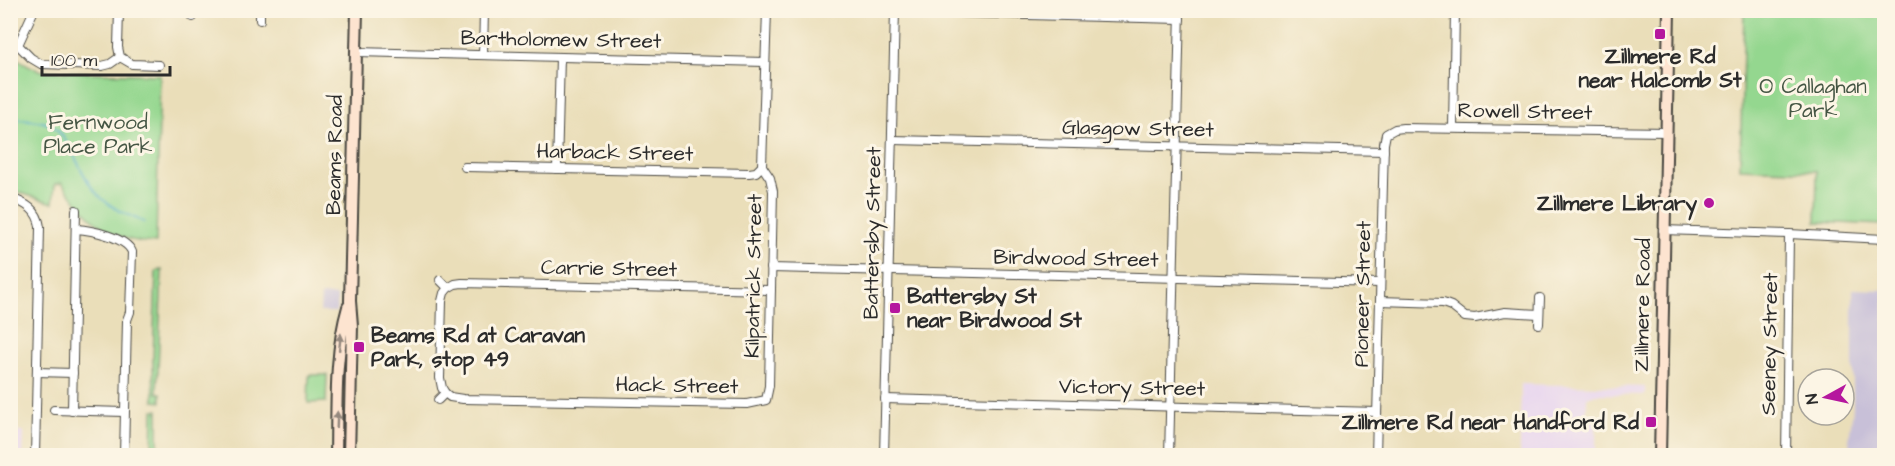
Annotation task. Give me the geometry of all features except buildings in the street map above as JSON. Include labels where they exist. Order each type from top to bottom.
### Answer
[{"type":"main road","name":"Beams Road","points":[[349,456],[357,10]]},
{"type":"main road","name":"Zillmere Road","points":[[1660,456],[1669,10]]},
{"type":"main road","name":"Beams Road","points":[[336,456],[339,349],[342,326],[350,301]]},
{"type":"street","points":[[34,10],[18,45],[31,58],[46,65],[106,66],[120,57]]},
{"type":"street","points":[[119,10],[120,57],[132,64],[159,65]]},
{"type":"street","points":[[260,10],[260,20]]},
{"type":"street","points":[[483,55],[484,10]]},
{"type":"street","name":"Kilpatrick Street","points":[[766,400],[769,386],[773,191],[762,166],[767,10]]},
{"type":"street","points":[[844,10],[1180,15],[1169,456]]},
{"type":"street","points":[[1453,128],[1455,10]]},
{"type":"street","name":"Battersby Street","points":[[884,456],[895,11]]},
{"type":"street","name":"Bartholomew Street","points":[[356,52],[765,62]]},
{"type":"street","points":[[558,169],[560,57]]},
{"type":"street","name":"Rowell Street","points":[[1386,134],[1398,128],[1666,132]]},
{"type":"street","name":"Pioneer Street","points":[[1376,456],[1386,134]]},
{"type":"street","name":"Glasgow Street","points":[[892,140],[1384,151]]},
{"type":"street","name":"Harback Street","points":[[465,167],[753,173],[762,166]]},
{"type":"street","points":[[10,198],[28,205],[35,212],[40,223],[35,456]]},
{"type":"street","points":[[72,411],[76,210]]},
{"type":"street","points":[[76,230],[93,231],[127,243],[132,252],[124,456]]},
{"type":"street","points":[[1663,230],[1884,239]]},
{"type":"street","name":"Seeney Street","points":[[1786,456],[1789,234]]},
{"type":"street","name":"Birdwood Street","points":[[771,268],[1380,283]]},
{"type":"street","points":[[438,400],[446,393],[442,388],[440,378],[442,302],[448,288],[440,280]]},
{"type":"street","name":"Carrie Street","points":[[448,288],[462,283],[771,290]]},
{"type":"street","points":[[1539,324],[1540,298]]},
{"type":"street","points":[[1380,301],[1448,304],[1466,317],[1475,318],[1505,312],[1539,314]]},
{"type":"street","points":[[37,372],[73,373]]},
{"type":"street","name":"Hack Street","points":[[446,393],[450,397],[463,399],[747,404],[766,400]]},
{"type":"street","name":"Victory Street","points":[[885,399],[1377,412]]},
{"type":"street","points":[[54,410],[124,412]]},
{"type":"shaded area","points":[[1853,289],[1884,290],[1884,455],[1851,455],[1849,441],[1851,427],[1856,427],[1856,367],[1853,367]]},
{"type":"shaded area","points":[[321,295],[337,296],[336,312],[320,312]]},
{"type":"shaded area","points":[[1521,384],[1645,387],[1645,395],[1596,394],[1587,397],[1586,419],[1596,420],[1596,455],[1520,455]]},
{"type":"shaded area","points":[[11,432],[24,432],[23,455],[11,455]]},
{"type":"green space","name":"O Callaghan Park","points":[[1744,11],[1884,11],[1884,225],[1816,222],[1817,171],[1740,168]]},
{"type":"green space","name":"Fernwood Place Park","points":[[11,56],[43,71],[160,75],[156,243],[124,238],[101,226],[91,218],[62,183],[55,184],[53,203],[11,190]]},
{"type":"green space","points":[[162,270],[157,393],[161,393],[161,402],[154,401],[153,361],[156,271]]},
{"type":"green space","points":[[309,375],[327,375],[326,402],[308,403]]},
{"type":"green space","points":[[153,410],[158,410],[158,455],[152,455]]},
{"type":"waterway","points":[[10,118],[51,125],[63,137],[99,196],[117,209],[144,222]]},
{"type":"place","name":"Zillmere Rd near Halcomb St","points":[[1660,34]]},
{"type":"place","name":"Zillmere Library","points":[[1709,203]]},
{"type":"place","name":"Battersby St near Birdwood St","points":[[895,308]]},
{"type":"place","name":"Beams Rd at Caravan Park, stop 49","points":[[359,347]]},
{"type":"place","name":"Zillmere Rd near Handford Rd","points":[[1651,422]]}]
